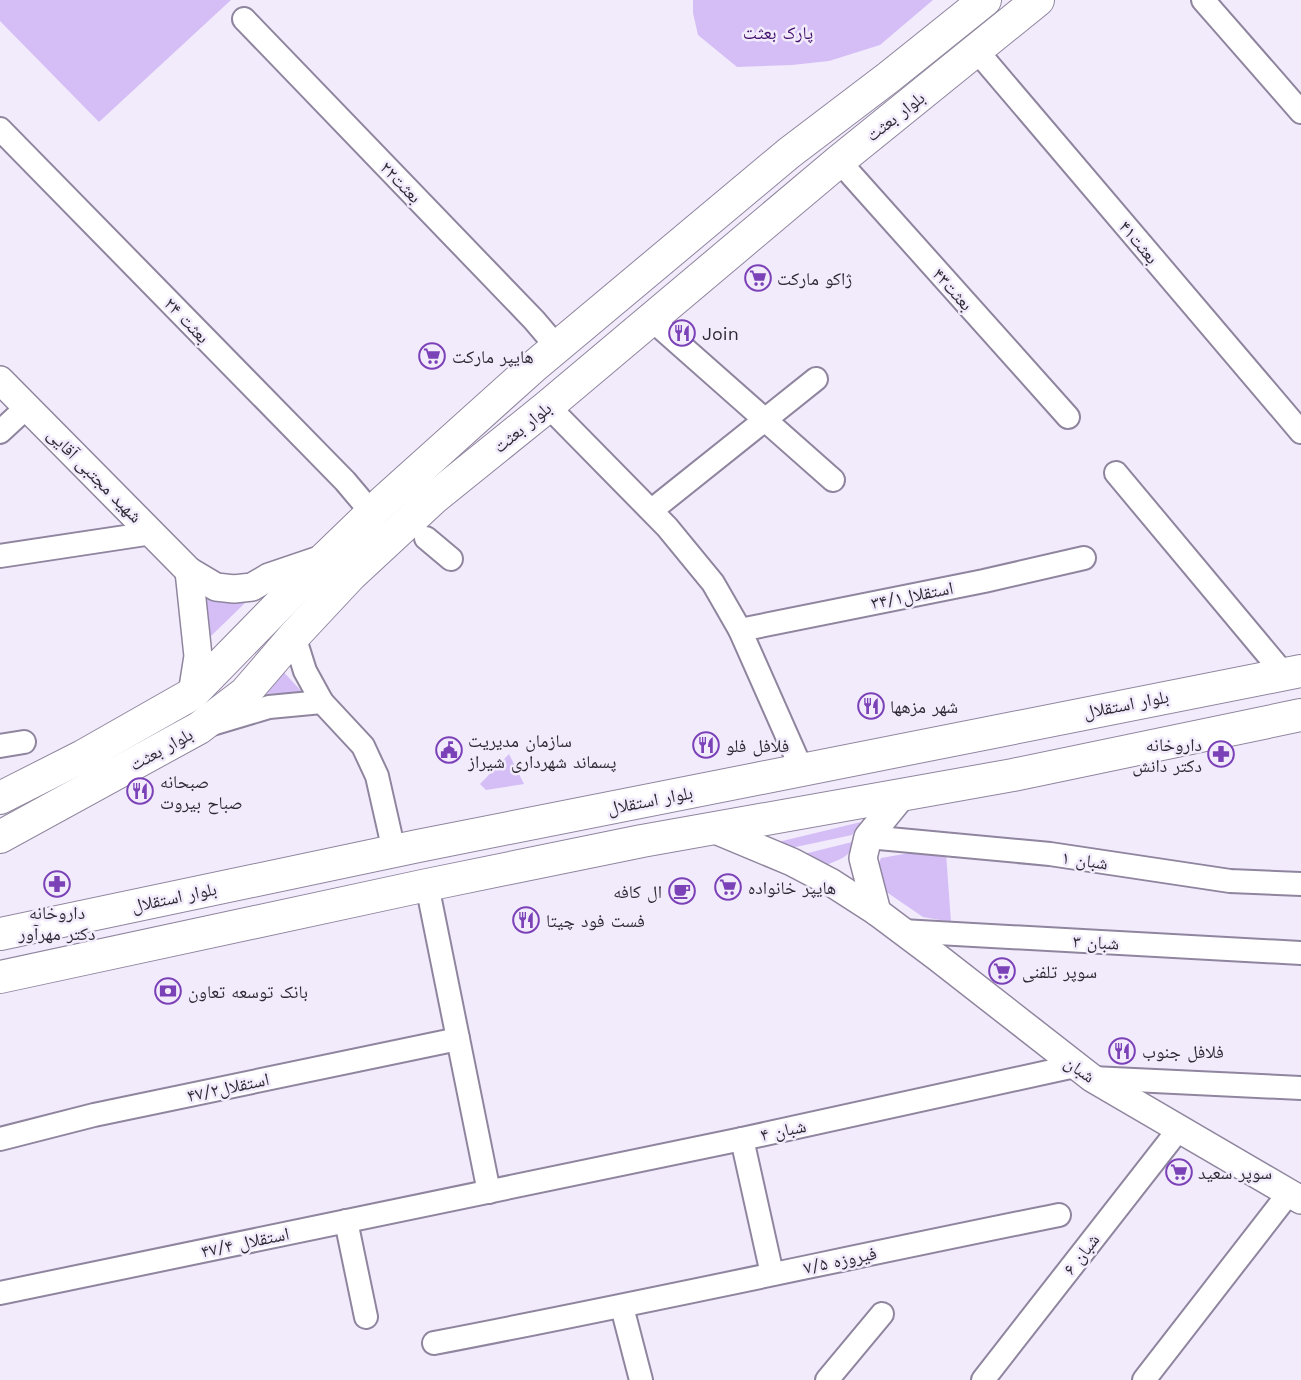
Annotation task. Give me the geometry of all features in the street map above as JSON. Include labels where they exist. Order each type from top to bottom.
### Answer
[{"type":"main road","name":"بلوار بعثت","points":[[0,798],[83,756],[192,694],[372,513],[556,347],[789,153],[985,0]]},
{"type":"main road","name":"بلوار بعثت","points":[[0,837],[199,728],[245,693],[351,575],[434,498],[548,406],[838,161],[1038,0]]},
{"type":"main road","name":"بلوار استقلال","points":[[0,934],[393,851],[1292,672]]},
{"type":"main road","points":[[1185,692],[1190,738]]},
{"type":"main road","points":[[0,977],[575,855],[904,793],[1013,775],[1301,715]]},
{"type":"main road","points":[[567,816],[575,855]]},
{"type":"street","points":[[1203,0],[1301,112]]},
{"type":"street","name":"بعثت۲۲","points":[[244,19],[534,320],[556,347]]},
{"type":"street","name":"بعثت۴۱","points":[[976,51],[1301,432]]},
{"type":"street","name":"بعثت ۲۴","points":[[0,129],[345,481],[372,513]]},
{"type":"street","name":"بعثت۴۳","points":[[838,161],[1068,417]]},
{"type":"street","points":[[651,319],[833,480]]},
{"type":"street","points":[[652,510],[816,379]]},
{"type":"street","name":"شهید مجتبی آقایی","points":[[0,380],[189,571],[216,587],[234,589],[252,586],[269,577],[325,558]]},
{"type":"street","points":[[548,406],[668,527],[713,583],[740,630],[802,770]]},
{"type":"street","points":[[0,432],[27,407]]},
{"type":"street","points":[[1116,473],[1292,672]]},
{"type":"street","points":[[0,556],[152,533]]},
{"type":"street","points":[[426,538],[451,559]]},
{"type":"street","name":"استقلال۳۴/۱","points":[[740,630],[984,581],[1084,558]]},
{"type":"street","points":[[189,571],[198,656],[192,694]]},
{"type":"street","points":[[294,636],[305,671],[322,702],[363,746],[377,776],[393,851]]},
{"type":"street","points":[[199,728],[269,707],[322,702]]},
{"type":"street","points":[[0,746],[24,742]]},
{"type":"street","points":[[877,912],[863,858],[868,837],[904,793]]},
{"type":"street","name":"شبان","points":[[713,829],[792,862],[832,883],[877,912],[1084,1072],[1295,1197]]},
{"type":"street","name":"۱ شبان","points":[[868,837],[1050,855],[1230,881],[1301,884]]},
{"type":"street","points":[[427,885],[489,1192]]},
{"type":"street","name":"۳ شبان","points":[[902,931],[1295,953]]},
{"type":"street","name":"استقلال۴۷/۲","points":[[0,1139],[94,1115],[458,1038]]},
{"type":"street","name":"۴ شبان","points":[[489,1192],[742,1139],[1084,1072],[1301,1088]]},
{"type":"street","name":"۶ شبان","points":[[983,1380],[1179,1129]]},
{"type":"street","points":[[742,1139],[772,1274]]},
{"type":"street","name":"۴۷/۴ استقلال","points":[[0,1293],[489,1192]]},
{"type":"street","points":[[1144,1380],[1295,1197]]},
{"type":"street","name":"۷/۵ فیروزه","points":[[434,1343],[622,1307],[1059,1215]]},
{"type":"street","points":[[346,1221],[366,1317]]},
{"type":"street","points":[[622,1307],[641,1380]]},
{"type":"street","points":[[829,1379],[882,1314]]},
{"type":"green space","points":[[0,0],[231,0],[99,122],[0,21]]},
{"type":"green space","name":"پارک بعثت","points":[[693,0],[933,0],[880,45],[829,61],[737,67],[698,35],[693,13]]},
{"type":"green space","points":[[202,594],[246,602],[209,638]]},
{"type":"green space","points":[[279,667],[303,693],[255,694]]},
{"type":"green space","points":[[509,754],[524,784],[486,790],[480,784]]},
{"type":"green space","points":[[861,822],[852,835],[791,848],[778,842]]},
{"type":"green space","points":[[856,841],[848,854],[826,865],[804,854]]},
{"type":"green space","points":[[915,852],[946,853],[951,922],[923,917],[885,891],[877,868],[881,858]]},
{"type":"place","name":"ژاکو مارکت","points":[[758,278]]},
{"type":"place","name":"Join","points":[[682,333]]},
{"type":"place","name":"هایپر مارکت","points":[[432,356]]},
{"type":"place","name":"شهر مزهها","points":[[871,706]]},
{"type":"place","name":"فلافل فلو","points":[[706,745]]},
{"type":"place","name":"سازمان مدیریت پسماند شهرداری شیراز","points":[[449,750]]},
{"type":"place","name":"داروخانه دکتر دانش","points":[[1221,754]]},
{"type":"place","name":"صبحانه صباح بیروت","points":[[140,791]]},
{"type":"place","name":"داروخانه دکتر مهرآور","points":[[57,884]]},
{"type":"place","name":"هایپر خانواده","points":[[728,887]]},
{"type":"place","name":"ال کافه","points":[[682,891]]},
{"type":"place","name":"فست فود چیتا","points":[[526,920]]},
{"type":"place","name":"سوپر تلفنی","points":[[1002,971]]},
{"type":"place","name":"بانک توسعه تعاون","points":[[168,991]]},
{"type":"place","name":"فلافل جنوب","points":[[1122,1051]]},
{"type":"place","name":"سوپر سعید","points":[[1179,1172]]}]
